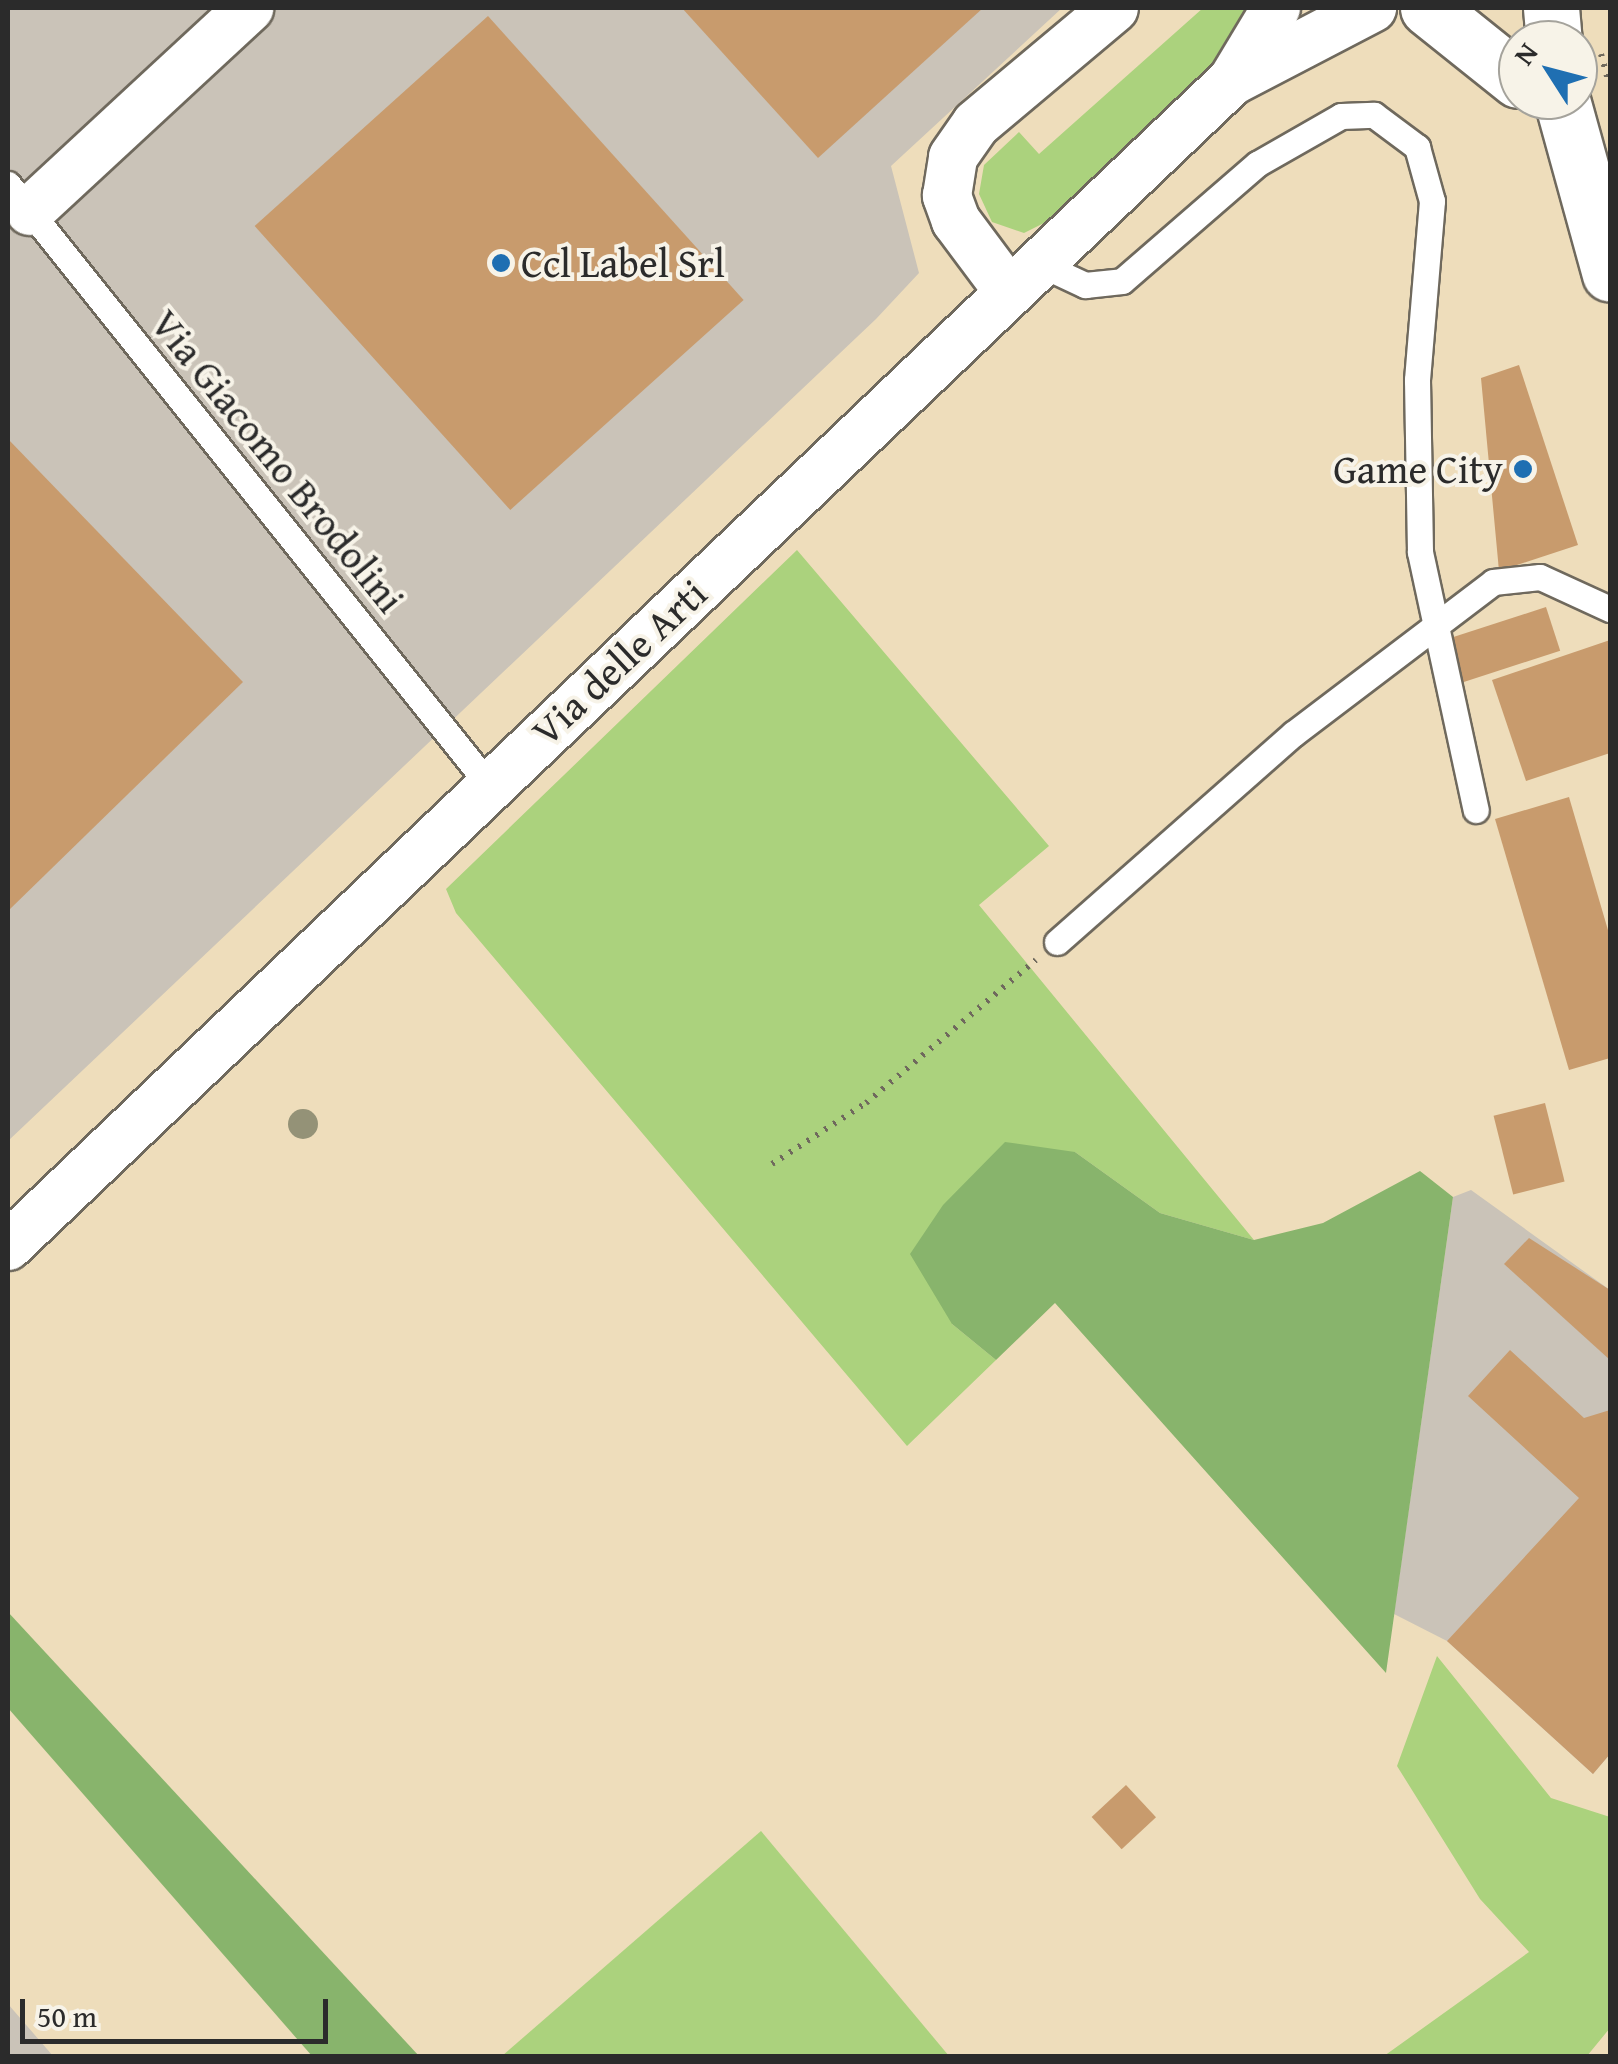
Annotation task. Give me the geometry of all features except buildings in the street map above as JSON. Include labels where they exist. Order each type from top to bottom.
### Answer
[{"type":"main road","points":[[1428,8],[1498,64]]},
{"type":"main road","points":[[1448,8],[1467,8]]},
{"type":"main road","points":[[1559,120],[1610,274]]},
{"type":"street","points":[[19,198],[249,8]]},
{"type":"street","points":[[1024,278],[956,221],[947,196],[954,157],[976,124],[1114,8]]},
{"type":"street","name":"Via delle Arti","points":[[8,1246],[1232,80],[1276,8]]},
{"type":"street","name":"Via delle Arti","points":[[1232,80],[1372,8]]},
{"type":"lane","points":[[1024,278],[1111,286],[1314,128],[1358,113],[1407,135],[1432,201],[1416,488],[1433,624],[1476,810]]},
{"type":"lane","name":"Via Giacomo Brodolini","points":[[19,198],[489,785]]},
{"type":"lane","points":[[1058,942],[1433,624],[1493,582],[1528,576],[1610,609]]},
{"type":"path","points":[[772,1164],[866,1103],[1058,942]]},
{"type":"shaded area","points":[[8,8],[1062,8],[891,166],[919,273],[876,319],[8,1141]]},
{"type":"shaded area","points":[[1471,1190],[1610,1290],[1610,1754],[1593,1774],[1447,1641],[1394,1614],[1453,1197]]},
{"type":"shaded area","points":[[8,2004],[53,2056],[8,2056]]},
{"type":"green space","points":[[1203,8],[1256,8],[1228,49],[1046,222],[1024,233],[992,222],[979,194],[984,165],[1019,132],[1039,154]]},
{"type":"green space","points":[[797,550],[1049,846],[979,905],[1254,1240],[1160,1213],[1075,1152],[952,1324],[996,1360],[907,1446],[456,913],[446,889]]},
{"type":"green space","points":[[1005,1142],[1075,1152],[1160,1213],[1254,1240],[1323,1223],[1420,1171],[1453,1197],[1386,1673],[1055,1303],[996,1360],[952,1324],[910,1254],[943,1205]]},
{"type":"green space","points":[[8,1612],[419,2056],[312,2056],[8,1708]]},
{"type":"green space","points":[[1437,1656],[1551,1798],[1610,1817],[1610,2028],[1587,2056],[1384,2056],[1529,1952],[1480,1899],[1397,1766]]},
{"type":"green space","points":[[761,1831],[949,2056],[502,2056]]},
{"type":"place","name":"Ccl Label Srl","points":[[501,263]]},
{"type":"place","name":"Game City","points":[[1523,469]]}]
